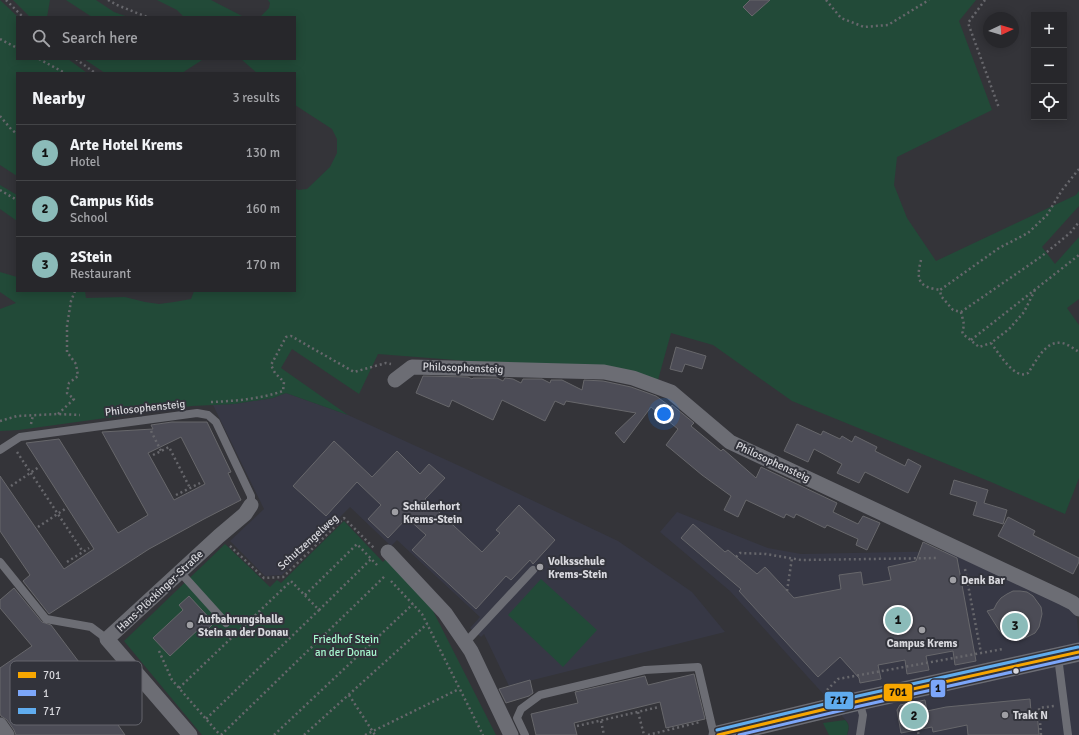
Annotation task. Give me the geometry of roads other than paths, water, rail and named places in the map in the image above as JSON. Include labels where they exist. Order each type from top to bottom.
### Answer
[{"type":"street","name":"Philosophensteig","points":[[395,380],[412,367],[604,372],[633,378],[671,392],[730,442],[1063,598],[1073,603],[1079,609]]},
{"type":"street","name":"Hans-Plöckinger-Straße","points":[[126,661],[107,639],[245,514],[251,506]]},
{"type":"street","points":[[388,552],[445,613],[471,651],[511,735]]},
{"type":"street","points":[[714,727],[860,701],[1079,652]]},
{"type":"street","name":"Hans-Plöckinger-Straße","points":[[142,679],[190,735]]},
{"type":"street","points":[[0,725],[7,735]]},
{"type":"lane","points":[[0,450],[20,437],[197,413],[208,415],[216,422],[251,496],[251,506]]},
{"type":"lane","points":[[0,562],[46,619],[90,627],[107,639]]},
{"type":"lane","points":[[465,643],[533,570]]},
{"type":"lane","points":[[180,572],[226,623]]},
{"type":"lane","points":[[1058,657],[1068,735]]},
{"type":"lane","points":[[525,735],[518,718],[521,709],[540,695],[645,670],[698,667],[714,727],[714,735]]},
{"type":"lane","points":[[860,701],[863,715],[860,735]]},
{"type":"place","name":"Schülerhort Krems-Stein","points":[[395,512]]},
{"type":"place","name":"Volksschule Krems-Stein","points":[[540,567]]},
{"type":"place","name":"Denk Bar","points":[[953,580]]},
{"type":"place","name":"Arte Hotel Krems","points":[[898,620]]},
{"type":"place","name":"Aufbahrungshalle Stein an der Donau","points":[[190,625]]},
{"type":"place","name":"2Stein","points":[[1015,626]]},
{"type":"place","name":"Campus Krems","points":[[922,630]]},
{"type":"place","name":"Trakt N","points":[[1005,715]]},
{"type":"place","name":"Campus Kids","points":[[914,716]]},
{"type":"park label","name":"Friedhof Stein an der Donau","points":[[346,645]]}]
